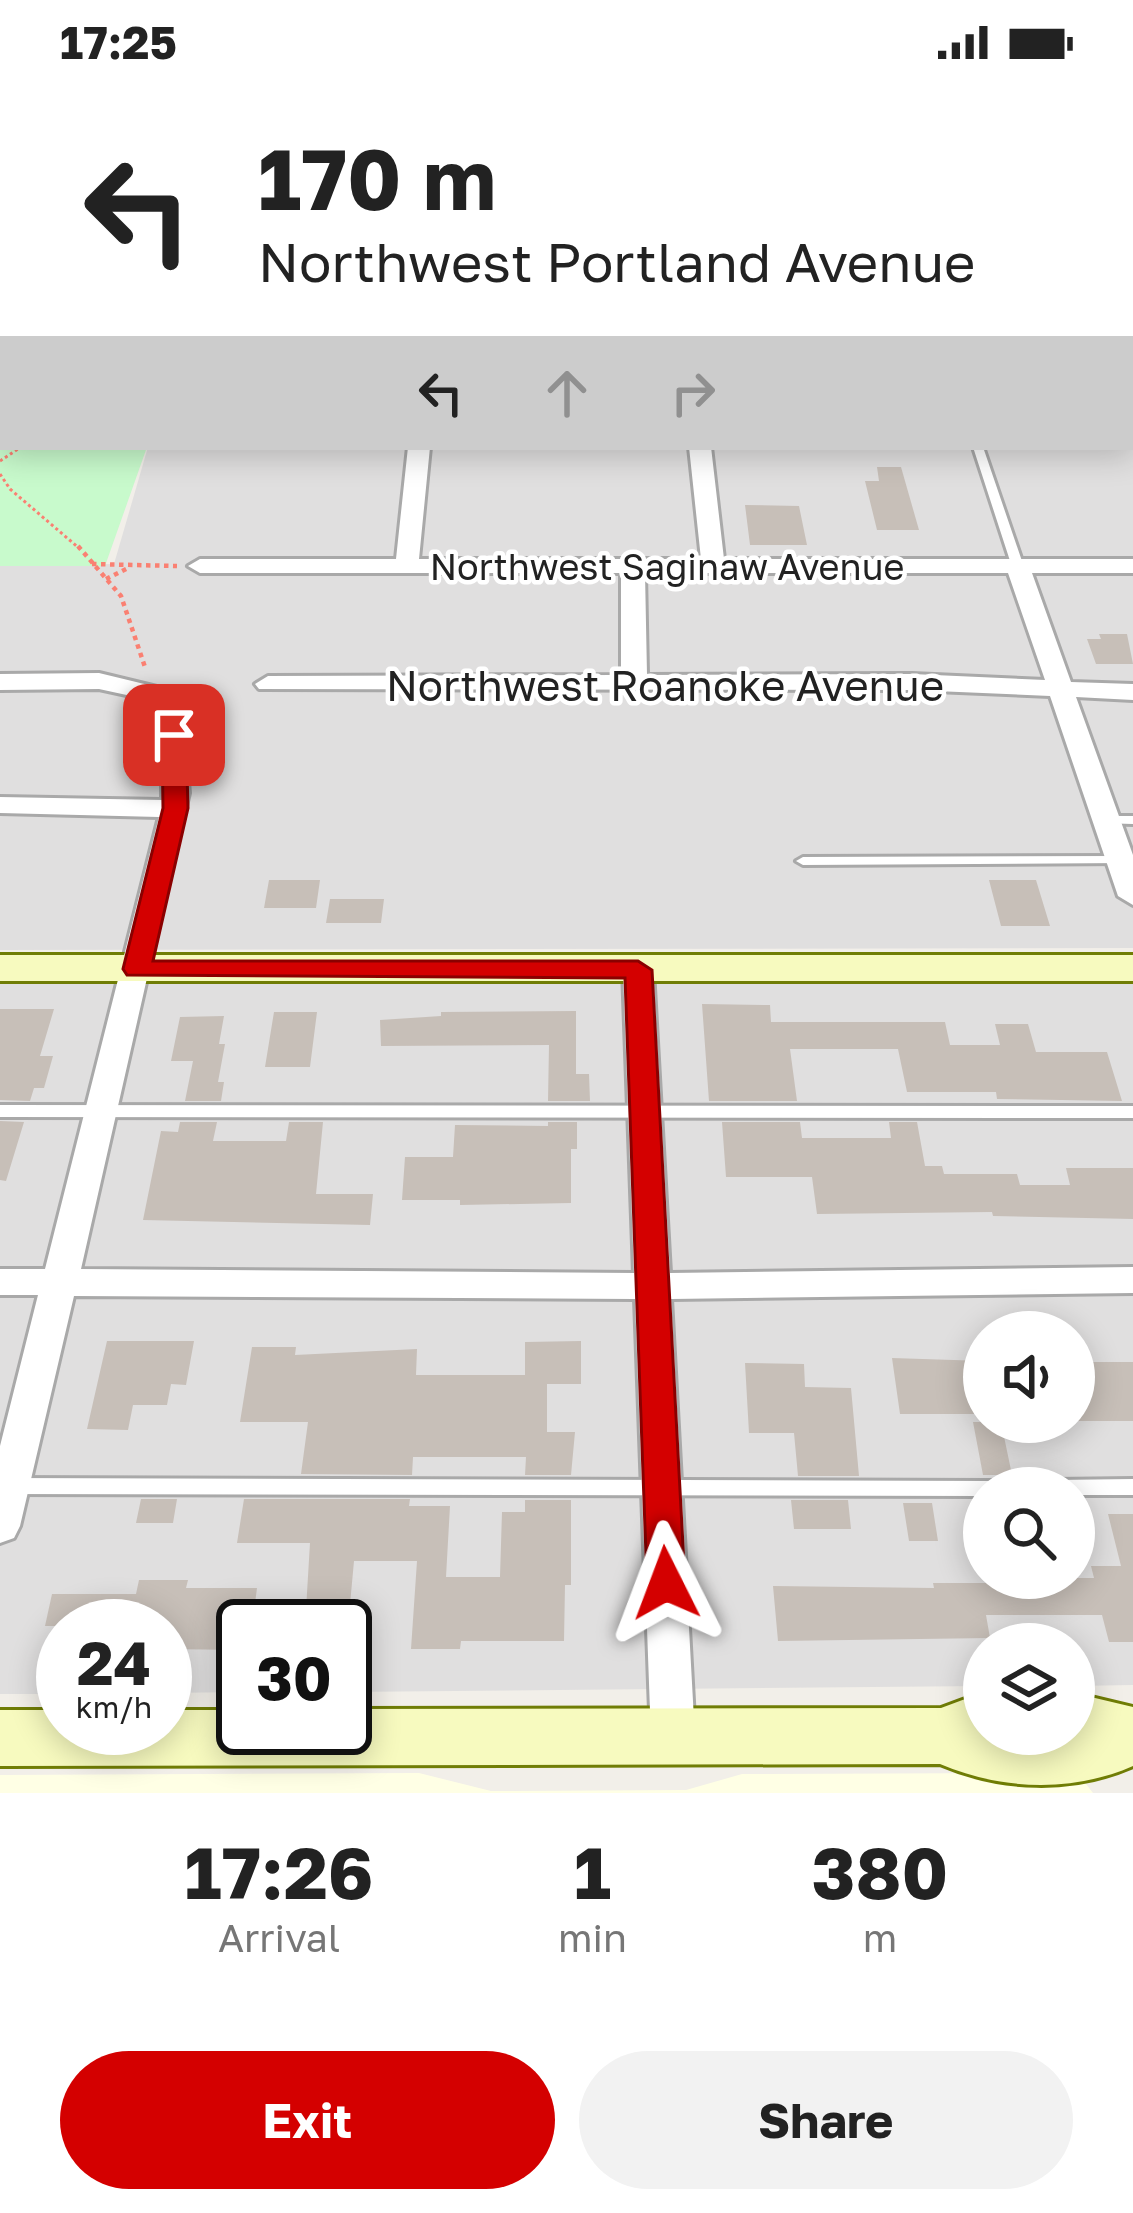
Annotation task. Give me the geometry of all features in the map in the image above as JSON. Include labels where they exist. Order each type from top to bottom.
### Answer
[{"type":"street","points":[[637,84],[669,84]]},
{"type":"street","points":[[407,565],[419,450]]},
{"type":"street","points":[[700,450],[713,567]]},
{"type":"street","name":"Northwest Saginaw Avenue","points":[[200,566],[1133,566]]},
{"type":"street","points":[[633,567],[634,682]]},
{"type":"street","points":[[1018,567],[1133,896]]},
{"type":"street","points":[[0,682],[124,684],[157,694],[178,758],[176,808],[5,1486],[0,1526]]},
{"type":"street","name":"Northwest Roanoke Avenue","points":[[268,684],[912,682],[1133,692]]},
{"type":"street","points":[[0,805],[176,808]]},
{"type":"street","points":[[0,968],[1133,968]]},
{"type":"street","points":[[638,970],[673,1738]]},
{"type":"street","points":[[0,1282],[653,1286],[1133,1280]]},
{"type":"street","points":[[1095,1725],[1133,1735]]},
{"type":"street","points":[[0,1738],[673,1738],[963,1728]]},
{"type":"street","points":[[1095,1754],[1133,1735]]},
{"type":"street","points":[[989,1755],[1092,1755]]},
{"type":"lane","points":[[979,450],[1018,567]]},
{"type":"lane","points":[[1105,820],[1133,820]]},
{"type":"lane","points":[[802,861],[1120,860]]},
{"type":"lane","points":[[0,1111],[1133,1112]]},
{"type":"lane","points":[[5,1486],[963,1488]]},
{"type":"lane","points":[[1095,1487],[1133,1487]]},
{"type":"path","points":[[0,474],[10,489],[76,542],[89,564],[121,596],[157,694]]},
{"type":"path","points":[[89,564],[200,566]]},
{"type":"path","points":[[106,580],[115,571],[136,565]]},
{"type":"shaded area","points":[[147,450],[1133,450],[1133,948],[0,950],[0,566],[114,564]]},
{"type":"shaded area","points":[[0,983],[1133,984],[1133,1685],[1095,1686],[1095,1623],[963,1623],[963,1686],[372,1692],[372,1599],[216,1599],[216,1692],[192,1693],[192,1599],[36,1599],[36,1694],[0,1694]]},
{"type":"shaded area","points":[[419,1773],[491,1791],[686,1790],[742,1774],[1032,1773],[1063,1775],[1086,1784],[1093,1793],[0,1793],[0,1775]]},
{"type":"green space","points":[[0,450],[146,450],[105,566],[0,566]]},
{"type":"building","points":[[877,467],[901,467],[919,530],[877,530],[865,481],[879,481]]},
{"type":"building","points":[[745,505],[799,506],[807,545],[750,545]]},
{"type":"building","points":[[1099,634],[1127,634],[1133,664],[1096,664],[1087,639],[1101,639]]},
{"type":"building","points":[[269,880],[320,880],[316,908],[264,908]]},
{"type":"building","points":[[989,880],[1036,880],[1050,926],[1001,926]]},
{"type":"building","points":[[330,899],[384,899],[381,923],[326,923]]},
{"type":"building","points":[[702,1004],[770,1005],[771,1022],[945,1022],[950,1045],[1000,1045],[995,1024],[1028,1024],[1036,1052],[1107,1052],[1122,1101],[997,1099],[996,1092],[907,1092],[898,1049],[790,1049],[797,1101],[709,1101]]},
{"type":"building","points":[[0,1009],[54,1009],[40,1056],[53,1056],[44,1088],[34,1088],[30,1101],[0,1100]]},
{"type":"building","points":[[576,1011],[576,1074],[589,1074],[590,1101],[548,1101],[549,1045],[381,1046],[380,1020],[441,1016],[441,1012]]},
{"type":"building","points":[[274,1012],[317,1012],[310,1067],[265,1067]]},
{"type":"building","points":[[224,1016],[219,1044],[225,1044],[218,1082],[224,1082],[221,1101],[185,1101],[193,1061],[171,1061],[180,1017]]},
{"type":"building","points":[[0,1121],[24,1122],[6,1181],[0,1180]]},
{"type":"building","points":[[180,1122],[217,1122],[213,1141],[286,1141],[289,1122],[323,1122],[316,1194],[373,1194],[370,1225],[143,1220],[161,1131],[178,1132]]},
{"type":"building","points":[[548,1122],[577,1122],[577,1149],[571,1149],[571,1203],[460,1205],[460,1200],[402,1200],[405,1157],[453,1157],[455,1125],[548,1126]]},
{"type":"building","points":[[722,1122],[800,1122],[802,1138],[891,1138],[889,1122],[917,1122],[925,1166],[942,1166],[944,1174],[1017,1174],[1020,1185],[1070,1185],[1066,1168],[1133,1168],[1133,1219],[993,1216],[992,1212],[817,1214],[812,1177],[726,1177]]},
{"type":"building","points":[[107,1341],[194,1341],[186,1385],[171,1384],[167,1405],[133,1405],[128,1430],[87,1429]]},
{"type":"building","points":[[581,1341],[581,1384],[547,1384],[547,1432],[575,1432],[571,1475],[525,1475],[526,1457],[413,1457],[412,1475],[301,1474],[308,1422],[240,1422],[252,1347],[296,1347],[295,1355],[417,1349],[416,1375],[525,1375],[525,1342]]},
{"type":"building","points":[[892,1358],[963,1360],[963,1414],[900,1414]]},
{"type":"building","points":[[1095,1362],[1133,1362],[1133,1421],[1095,1421]]},
{"type":"building","points":[[745,1363],[804,1364],[805,1387],[851,1388],[859,1476],[798,1476],[794,1433],[749,1433]]},
{"type":"building","points":[[977,1443],[1005,1443],[1010,1467],[981,1467]]},
{"type":"building","points":[[141,1499],[177,1499],[173,1523],[136,1523]]},
{"type":"building","points":[[244,1499],[410,1499],[409,1506],[450,1506],[446,1577],[500,1577],[502,1512],[525,1512],[525,1500],[571,1500],[571,1585],[565,1585],[564,1641],[461,1641],[460,1649],[411,1649],[417,1561],[354,1561],[350,1599],[307,1599],[310,1543],[237,1543]]},
{"type":"building","points":[[791,1500],[848,1500],[851,1529],[794,1529]]},
{"type":"building","points":[[903,1503],[932,1503],[938,1541],[909,1541]]},
{"type":"building","points":[[1108,1514],[1133,1514],[1133,1642],[1109,1642],[1102,1615],[986,1615],[987,1623],[963,1623],[963,1638],[778,1641],[773,1586],[934,1588],[933,1583],[963,1583],[963,1599],[1095,1599],[1095,1566],[1121,1566]]},
{"type":"building","points":[[139,1580],[188,1580],[186,1588],[257,1588],[256,1599],[216,1599],[216,1650],[192,1649],[192,1599],[51,1599],[52,1594],[136,1594]]},
{"type":"route","points":[[174,735],[176,808],[137,969],[638,970],[666,1583]]}]
